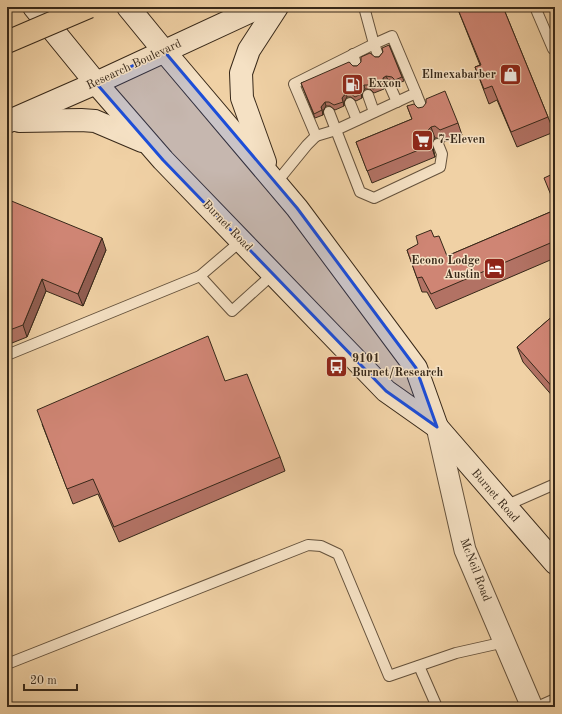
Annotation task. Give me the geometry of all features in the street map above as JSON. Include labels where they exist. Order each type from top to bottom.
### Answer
[{"type":"highway","points":[[7,42],[89,7]]},
{"type":"main road","name":"Burnet Road","points":[[34,7],[96,83],[148,143],[386,391],[437,427],[555,563]]},
{"type":"main road","name":"Burnet Road","points":[[128,7],[297,208],[416,368],[437,427]]},
{"type":"main road","name":"Research Boulevard","points":[[7,122],[96,83],[260,7]]},
{"type":"main road","points":[[273,180],[242,98],[241,73],[249,50],[277,7]]},
{"type":"main road","points":[[7,122],[95,121],[148,143]]},
{"type":"street","name":"McNeil Road","points":[[437,427],[465,550],[532,707]]},
{"type":"lane","points":[[364,7],[378,55]]},
{"type":"lane","points":[[535,7],[554,50]]},
{"type":"lane","points":[[316,136],[294,84],[315,77],[355,59],[374,44],[392,36],[424,113]]},
{"type":"lane","points":[[390,86],[397,102]]},
{"type":"lane","points":[[273,180],[316,136],[336,130],[416,93]]},
{"type":"lane","points":[[368,95],[374,112]]},
{"type":"lane","points":[[350,103],[357,120]]},
{"type":"lane","points":[[329,112],[360,192],[374,198],[440,167],[442,154],[438,144]]},
{"type":"lane","points":[[7,355],[200,276],[241,241]]},
{"type":"lane","points":[[200,276],[232,311],[273,274]]},
{"type":"lane","points":[[505,506],[555,484]]},
{"type":"lane","points":[[7,664],[308,544],[321,546],[338,554],[389,676],[456,653],[505,642]]},
{"type":"lane","points":[[419,666],[437,707]]},
{"type":"lane","points":[[537,707],[555,699]]},
{"type":"highlighted area","points":[[164,51],[297,208],[416,368],[437,427],[386,391],[163,160],[96,83]]},
{"type":"building","points":[[457,7],[503,7],[548,117],[511,132],[492,86],[484,89],[475,67],[481,65]]},
{"type":"building","name":"Exxon","points":[[389,45],[402,77],[395,80],[392,77],[386,76],[383,78],[383,85],[373,89],[368,85],[364,85],[360,89],[361,94],[355,97],[350,93],[346,93],[342,98],[343,102],[334,105],[329,102],[325,102],[321,107],[322,110],[314,114],[301,83],[349,62],[353,66],[357,66],[361,62],[361,57],[370,53],[375,57],[379,57],[383,52],[382,48]]},
{"type":"building","name":"7-Eleven","points":[[445,91],[458,123],[440,130],[435,126],[431,127],[427,131],[431,145],[367,171],[356,142],[412,119],[407,106],[414,104],[418,108],[423,107],[426,103],[426,99]]},
{"type":"building","points":[[555,173],[555,205],[544,178]]},
{"type":"building","points":[[9,200],[102,238],[78,294],[42,279],[23,325],[7,331],[7,204]]},
{"type":"building","points":[[555,210],[555,241],[431,294],[422,277],[417,278],[407,250],[418,244],[416,236],[431,230],[434,237],[439,236],[447,256]]},
{"type":"building","points":[[555,314],[555,390],[517,347]]},
{"type":"building","points":[[208,336],[225,381],[247,374],[280,457],[114,527],[93,479],[67,489],[37,410]]},
{"type":"place","name":"Elmexabarber","points":[[511,75]]},
{"type":"place","name":"Exxon","points":[[353,84]]},
{"type":"place","name":"7-Eleven","points":[[422,140]]},
{"type":"place","name":"Econo Lodge Austin","points":[[495,268]]},
{"type":"place","name":"9101 Burnet/Research","points":[[337,366]]}]
